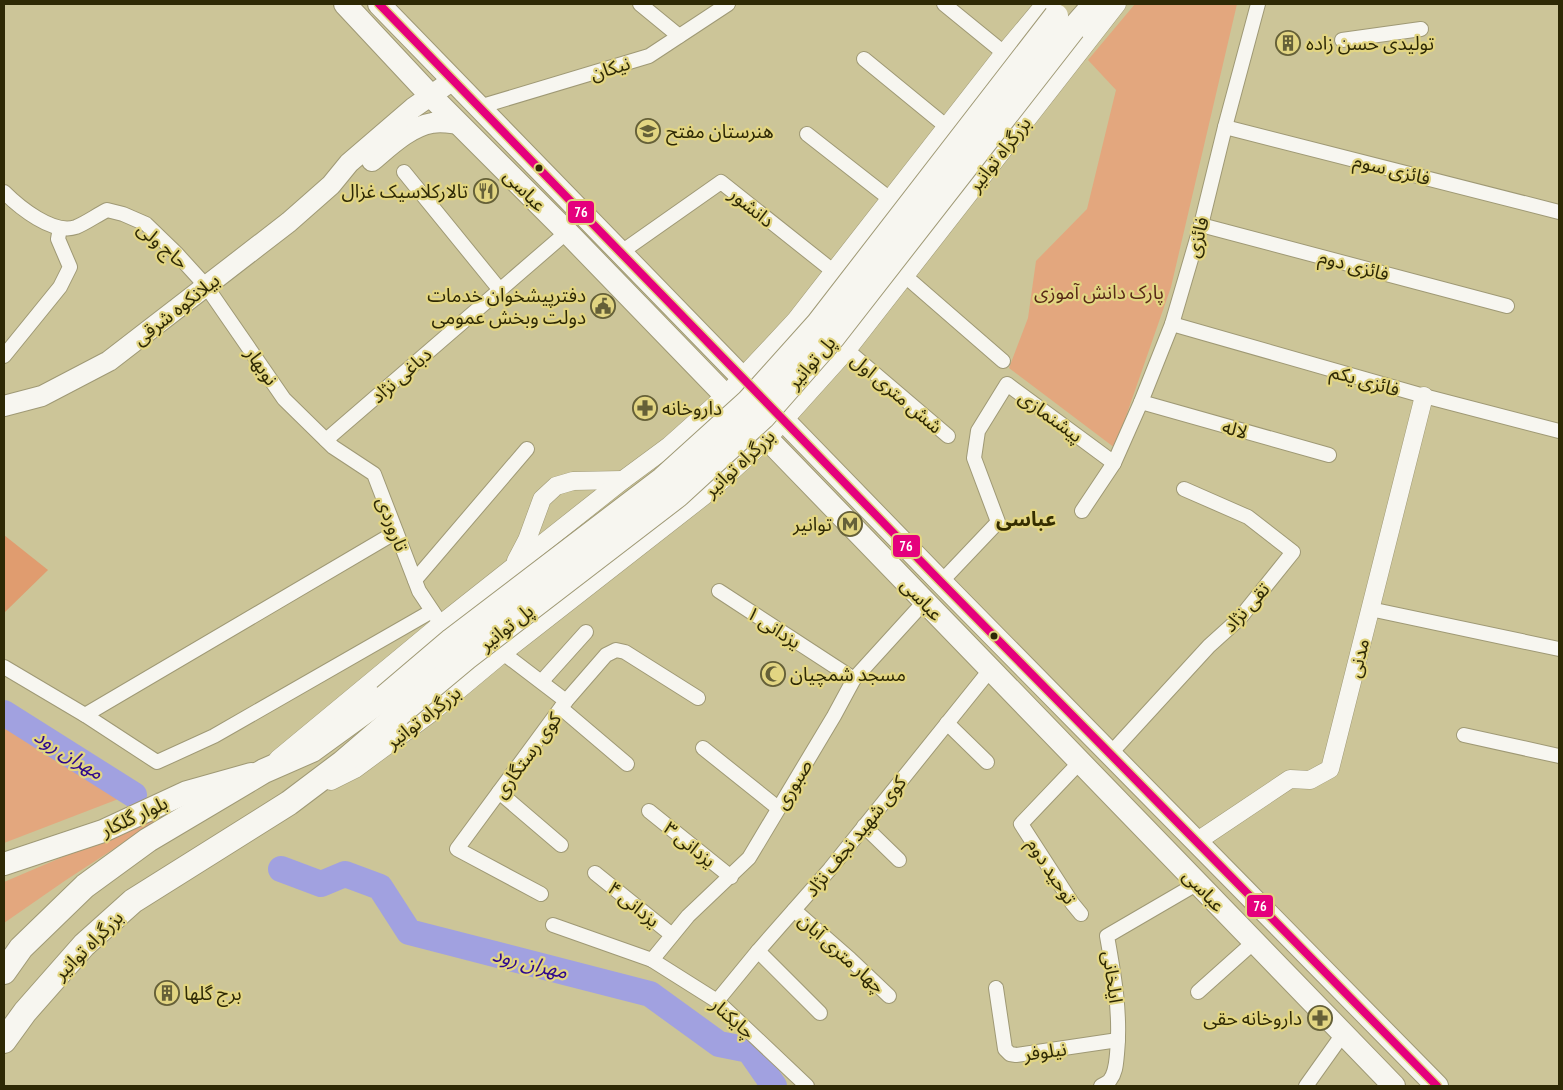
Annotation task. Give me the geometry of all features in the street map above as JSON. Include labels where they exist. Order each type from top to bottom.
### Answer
[{"type":"highway","name":"بزرگراه توانیر","points":[[1060,13],[1095,4]]},
{"type":"highway","name":"پل توانیر","points":[[392,706],[452,640],[663,479],[748,402],[818,324],[1060,13]]},
{"type":"highway","name":"بزرگراه توانیر","points":[[4,972],[21,948],[85,886],[148,840],[264,771],[312,750],[392,706]]},
{"type":"highway","name":"بزرگراه توانیر","points":[[4,1041],[25,1012],[84,945],[133,901],[289,803],[342,763],[392,706]]},
{"type":"main road","name":"عباسى","points":[[345,4],[431,96],[567,232],[1394,1086]]},
{"type":"main road","name":"عباسى","points":[[384,5],[453,80],[620,253],[1437,1086]]},
{"type":"main road","name":"بیلانکوه شرقی","points":[[4,406],[42,396],[109,361],[289,222],[331,185],[350,163],[413,108],[453,80]]},
{"type":"main road","name":"بیلانکوه شرقی","points":[[331,185],[359,170],[420,126],[439,122],[459,124]]},
{"type":"main road","points":[[1102,786],[1116,760]]},
{"type":"main road","name":"بلوار گلکار","points":[[4,864],[103,832],[187,792],[264,771]]},
{"type":"street","points":[[640,4],[679,36]]},
{"type":"street","name":"نیکان","points":[[479,107],[649,56],[728,4]]},
{"type":"street","points":[[944,4],[1004,53]]},
{"type":"street","name":"بزرگراه توانیر","points":[[289,803],[355,769],[431,713],[503,653],[709,492],[767,439],[842,355],[1117,4]]},
{"type":"street","name":"فائزی","points":[[1082,511],[1114,462],[1141,402],[1172,324],[1201,225],[1258,4]]},
{"type":"street","name":"بزرگراه توانیر","points":[[264,771],[437,618],[512,569],[623,480],[669,446],[725,396],[795,321],[1004,53],[1060,13]]},
{"type":"street","points":[[1342,40],[1421,28]]},
{"type":"street","points":[[864,59],[947,127]]},
{"type":"street","name":"فائزی سوم","points":[[1225,127],[1559,212]]},
{"type":"street","points":[[806,134],[890,199]]},
{"type":"street","points":[[404,172],[500,290]]},
{"type":"street","name":"دانشور","points":[[620,253],[721,182],[833,271]]},
{"type":"street","points":[[4,192],[26,212],[60,228],[58,238],[70,267],[60,288],[4,356]]},
{"type":"street","name":"حاج ولی","points":[[60,228],[74,227],[107,210],[123,214],[146,224],[176,252],[206,286]]},
{"type":"street","name":"فائزی دوم","points":[[1201,225],[1507,306]]},
{"type":"street","name":"دباغی نژاد","points":[[326,440],[567,232]]},
{"type":"street","points":[[904,275],[1003,361]]},
{"type":"street","name":"نوبهار","points":[[206,286],[284,399],[326,440]]},
{"type":"street","points":[[795,321],[797,336],[807,350],[821,358],[842,355]]},
{"type":"street","name":"فائزی یکم","points":[[1172,324],[1424,396],[1559,431]]},
{"type":"street","name":"شش متری اول","points":[[842,355],[948,436]]},
{"type":"street","name":"پیشنمازی","points":[[941,582],[998,522],[974,458],[978,431],[1008,384],[1114,462]]},
{"type":"street","name":"مدنی","points":[[1196,842],[1290,779],[1310,780],[1330,769],[1424,396]]},
{"type":"street","name":"لاله","points":[[1141,402],[1329,455]]},
{"type":"street","name":"تاروردی","points":[[326,440],[333,447],[374,474],[414,580],[437,618]]},
{"type":"street","points":[[669,446],[684,450],[699,462],[707,477],[709,492]]},
{"type":"street","points":[[414,580],[527,449]]},
{"type":"street","points":[[512,569],[527,540],[542,499],[556,486],[573,481],[623,480]]},
{"type":"street","name":"تقی نژاد","points":[[1116,760],[1209,646],[1240,618],[1293,552],[1248,517],[1184,489]]},
{"type":"street","points":[[85,715],[396,532]]},
{"type":"street","name":"یزدانی ۱","points":[[719,591],[854,679]]},
{"type":"street","name":"صبوری","points":[[652,960],[688,916],[749,858],[854,679],[925,601]]},
{"type":"street","points":[[1370,609],[1559,649]]},
{"type":"street","points":[[4,668],[85,715],[157,762],[214,736],[437,618]]},
{"type":"street","points":[[542,681],[586,632]]},
{"type":"street","points":[[627,764],[564,705],[606,655],[616,650],[626,652],[698,698]]},
{"type":"street","name":"کوی رستگاری","points":[[503,653],[542,681],[564,705],[457,848],[541,894]]},
{"type":"street","name":"کوی شهید نجف نژاد","points":[[717,1001],[864,826],[990,670]]},
{"type":"street","points":[[947,723],[987,762]]},
{"type":"street","points":[[1464,735],[1559,756]]},
{"type":"street","points":[[703,748],[778,808]]},
{"type":"street","name":"توحید دوم","points":[[1080,762],[1021,824],[1081,914]]},
{"type":"street","points":[[499,792],[561,844]]},
{"type":"street","name":"یزدانی ۳","points":[[649,811],[731,877]]},
{"type":"street","points":[[864,826],[899,860]]},
{"type":"street","name":"یزدانی ۴","points":[[595,873],[672,935]]},
{"type":"street","name":"ایلخانی","points":[[1101,1086],[1109,1081],[1115,1070],[1118,1040],[1116,985],[1107,936],[1198,883]]},
{"type":"street","name":"چهار متری آبان","points":[[794,910],[889,996]]},
{"type":"street","name":"چایکنار","points":[[553,925],[652,960],[717,1001],[807,1086]]},
{"type":"street","points":[[1198,992],[1254,942]]},
{"type":"street","points":[[758,951],[820,1013]]},
{"type":"street","name":"نیلوفر","points":[[996,988],[1005,1049],[1010,1054],[1016,1055],[1118,1040]]},
{"type":"street","points":[[1306,1086],[1343,1034]]},
{"type":"green space","name":"پارک دانش آموزی","points":[[1135,4],[1237,4],[1171,287],[1115,448],[1009,368],[1028,318],[1036,261],[1087,209],[1116,90],[1088,60]]},
{"type":"green space","points":[[4,725],[121,798],[4,843]]},
{"type":"green space","points":[[192,798],[66,880],[4,923],[4,882]]},
{"type":"shaded area","points":[[4,535],[48,570],[4,613]]},
{"type":"waterway","name":"مهران رود","points":[[4,713],[134,795]]},
{"type":"waterway","name":"مهران رود","points":[[281,869],[321,884],[345,874],[380,887],[409,932],[650,994],[719,1044],[749,1050],[774,1086]]},
{"type":"transit line","name":"76","points":[[379,4],[941,582],[1437,1086]]},
{"type":"place","name":"تولیدی حسن زاده","points":[[1288,43]]},
{"type":"place","name":"هنرستان مفتح","points":[[648,131]]},
{"type":"place","name":"تالارکلاسیک غزال","points":[[486,191]]},
{"type":"place","name":"دفترپیشخوان خدمات دولت وبخش عمومی","points":[[603,306]]},
{"type":"place","name":"داروخانه","points":[[645,408]]},
{"type":"place","name":"توانیر","points":[[850,524]]},
{"type":"place","name":"مسجد شمچیان","points":[[773,674]]},
{"type":"place","name":"برج گلها","points":[[167,993]]},
{"type":"place","name":"داروخانه حقی","points":[[1320,1018]]},
{"type":"district","name":"عباسی","points":[[1026,519]]}]
